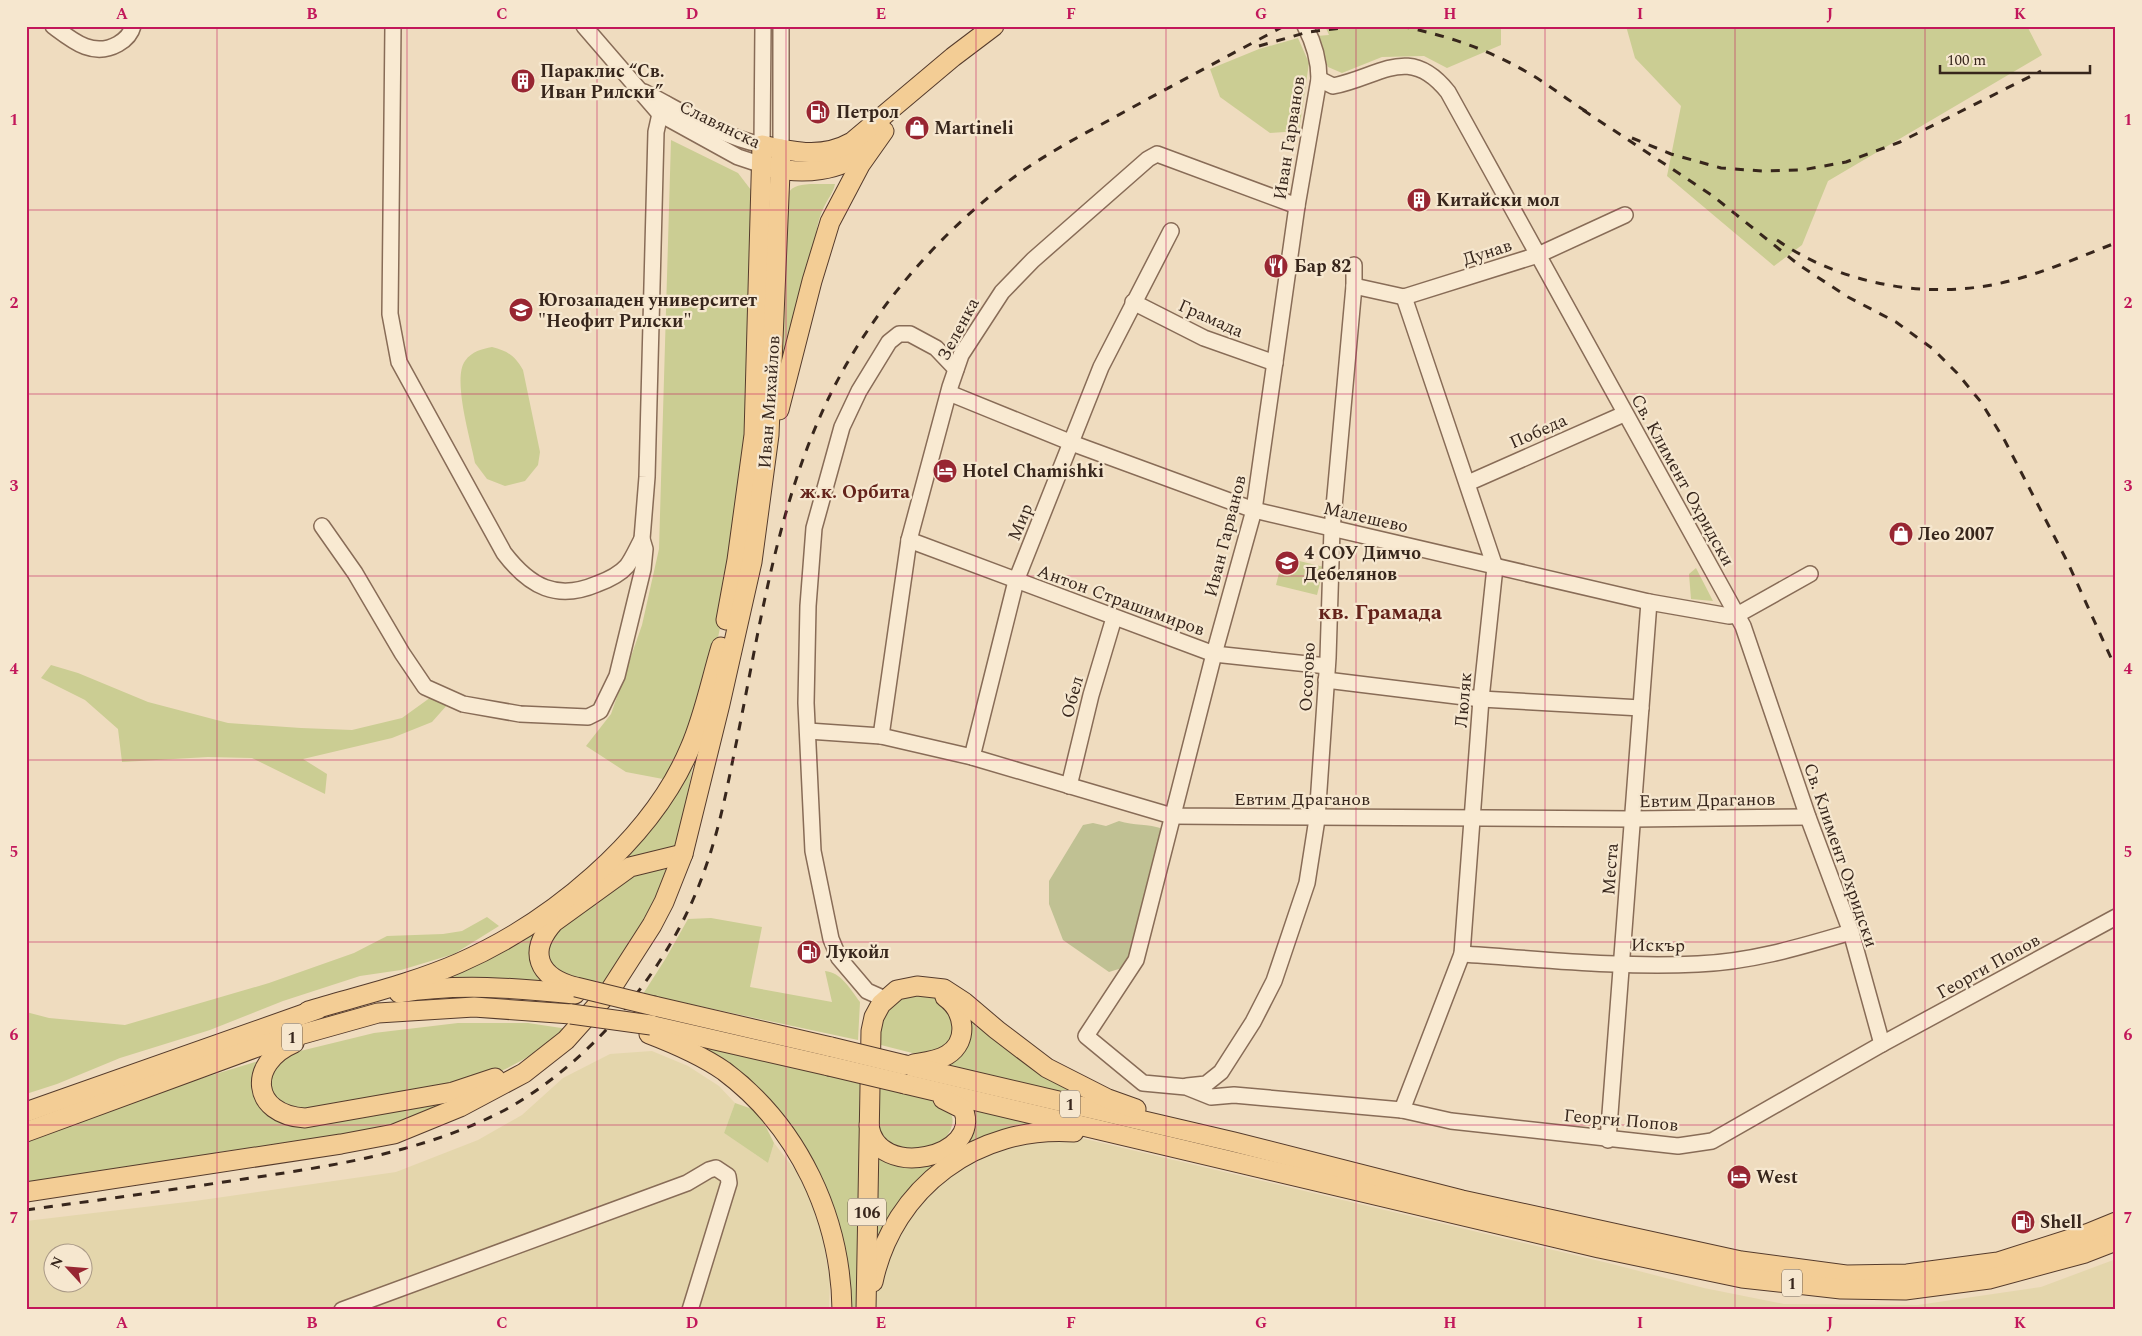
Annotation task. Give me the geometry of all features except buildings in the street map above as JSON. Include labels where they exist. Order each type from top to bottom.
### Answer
[{"type":"main road","points":[[762,146],[814,154],[828,152],[847,145],[953,56],[994,26]]},
{"type":"main road","points":[[762,164],[780,170],[830,168],[848,163],[856,158],[884,131],[953,56]]},
{"type":"main road","points":[[769,435],[782,403],[812,281],[830,222],[860,164],[884,131]]},
{"type":"main road","name":"Иван Михайлов","points":[[702,772],[721,646],[737,560],[754,435],[760,296],[762,146]]},
{"type":"main road","name":"Иван Михайлов","points":[[566,1040],[609,992],[639,947],[664,902],[683,854],[720,704],[752,562],[769,435],[781,150]]},
{"type":"main road","points":[[308,1011],[436,972],[489,949],[539,917],[600,869],[635,835],[666,793],[679,771],[698,725],[721,646]]},
{"type":"main road","points":[[575,991],[552,978],[542,964],[539,947],[547,930],[554,922],[621,872],[640,863],[683,854]]},
{"type":"main road","points":[[906,1065],[932,1061],[949,1054],[961,1036],[962,1026],[958,1008],[927,986]]},
{"type":"main road","points":[[885,999],[903,988],[927,986],[944,989],[953,994],[1027,1054],[1066,1078],[1232,1151]]},
{"type":"main road","name":"1","points":[[26,1112],[308,1011],[413,990],[495,987],[575,991],[654,1006],[906,1065],[1656,1260],[1742,1278],[1841,1289],[1905,1290],[1989,1280],[2085,1253],[2116,1241]]},
{"type":"main road","name":"106","points":[[867,1310],[868,1115],[871,1031],[877,1010],[885,999]]},
{"type":"main road","name":"1","points":[[26,1132],[260,1046],[378,1014],[474,1007],[571,1014],[650,1029],[829,1066],[905,1084],[1232,1151],[1741,1261],[1846,1275],[1907,1274],[1998,1262],[2089,1233],[2116,1222]]},
{"type":"main road","points":[[378,1014],[293,1044],[277,1052],[270,1058],[262,1075],[262,1093],[270,1106],[285,1114],[305,1118],[454,1092],[519,1070],[566,1040]]},
{"type":"main road","points":[[650,1029],[724,1071],[761,1106],[793,1145],[817,1190],[834,1235],[840,1272],[842,1310]]},
{"type":"main road","points":[[26,1192],[341,1144],[394,1134],[460,1107],[507,1084],[542,1061],[566,1040]]},
{"type":"main road","points":[[868,1115],[870,1131],[874,1141],[884,1149],[899,1156],[914,1159],[930,1157],[952,1145],[966,1119],[963,1109],[952,1102],[905,1084]]},
{"type":"main road","points":[[867,1310],[881,1254],[901,1215],[918,1191],[937,1174],[958,1158],[980,1147],[1016,1135],[1062,1131],[1232,1151]]},
{"type":"street","points":[[52,26],[75,42],[97,50],[112,47],[123,41],[131,32],[133,26]]},
{"type":"street","points":[[393,26],[390,314],[399,362],[504,554],[514,566],[534,583],[559,592],[581,591],[619,574],[627,565],[642,539]]},
{"type":"street","name":"Славянска","points":[[584,26],[644,92],[663,109],[738,156],[762,164]]},
{"type":"street","name":"Иван Михайлов","points":[[762,146],[763,26]]},
{"type":"street","name":"Иван Михайлов","points":[[781,26],[781,150]]},
{"type":"street","name":"Иван Гарванов","points":[[1086,1036],[1136,960],[1214,654],[1254,510],[1297,206],[1319,79],[1316,52],[1305,26]]},
{"type":"street","name":"Св. Климент Охридски","points":[[1319,79],[1333,86],[1400,65],[1414,67],[1430,74],[1448,92],[1624,414],[1743,626],[1808,817],[1851,932],[1882,1044]]},
{"type":"street","points":[[322,526],[355,573],[402,653],[425,687],[463,704],[520,714],[588,717],[600,711],[617,676],[645,549],[642,539],[647,477],[656,132],[663,109]]},
{"type":"street","name":"Славянска","points":[[663,109],[743,141],[762,146]]},
{"type":"street","name":"Зеленка","points":[[881,736],[909,540],[949,393],[961,355],[1002,292],[1079,218],[1148,158],[1157,154],[1297,206]]},
{"type":"street","name":"Дунав","points":[[1354,286],[1404,297],[1538,255],[1625,214]]},
{"type":"street","name":"Мир","points":[[972,757],[1016,581],[1101,368],[1133,302],[1171,231]]},
{"type":"street","name":"Осогово","points":[[1221,1072],[1253,1022],[1274,980],[1307,883],[1317,818],[1327,673],[1332,529],[1354,286],[1354,265]]},
{"type":"street","name":"Люляк","points":[[1402,1110],[1462,954],[1474,818],[1481,699],[1495,566],[1404,297]]},
{"type":"street","name":"Грамада","points":[[1133,302],[1204,338],[1276,363]]},
{"type":"street","points":[[885,999],[866,991],[858,984],[839,958],[830,939],[813,851],[808,731],[808,606],[814,528],[842,427],[878,358],[889,342],[899,334],[910,334],[930,344],[946,356],[956,369]]},
{"type":"street","name":"Малешево","points":[[949,393],[1072,443],[1254,510],[1649,602],[1729,616],[1737,615]]},
{"type":"street","name":"Победа","points":[[1468,484],[1624,414]]},
{"type":"street","name":"Антон Страшимиров","points":[[909,540],[1214,654],[1481,699],[1641,708]]},
{"type":"street","points":[[1737,615],[1810,574]]},
{"type":"street","name":"Места","points":[[1608,1140],[1649,602]]},
{"type":"street","name":"Обел","points":[[1069,786],[1091,696],[1114,618]]},
{"type":"street","name":"Евтим Драганов","points":[[808,731],[881,736],[972,757],[1172,816],[1633,819],[1808,817]]},
{"type":"street","name":"Георги Попов","points":[[1086,1036],[1143,1083],[1186,1087],[1211,1097],[1234,1095],[1402,1110],[1451,1120],[1608,1140],[1678,1146],[1712,1141],[1882,1044],[2116,917]]},
{"type":"street","name":"Искър","points":[[1462,954],[1622,963],[1698,964],[1772,955],[1851,932]]},
{"type":"street","points":[[1186,1087],[1206,1084],[1221,1072],[1234,1095]]},
{"type":"street","points":[[342,1310],[687,1183],[716,1168],[728,1176],[729,1183],[690,1310]]},
{"type":"shaded area","points":[[652,1051],[688,1066],[719,1086],[735,1103],[724,1133],[768,1163],[774,1143],[796,1171],[819,1215],[830,1280],[829,1310],[26,1310],[26,1221],[195,1201],[396,1172],[478,1140],[522,1115],[563,1078],[610,1054]]},
{"type":"shaded area","points":[[1077,1137],[1612,1264],[1704,1288],[1784,1304],[1918,1305],[2041,1287],[2116,1259],[2116,1310],[874,1310],[879,1274],[885,1253],[936,1181],[1003,1145]]},
{"type":"green space","points":[[1325,26],[1501,26],[1501,45],[1447,68],[1424,56],[1382,57],[1342,73],[1328,67],[1316,36],[1329,35]]},
{"type":"green space","points":[[1626,26],[2027,26],[2042,55],[1828,181],[1802,245],[1774,266],[1667,176],[1681,106],[1635,58]]},
{"type":"green space","points":[[1298,38],[1309,63],[1299,131],[1270,133],[1220,97],[1210,69],[1259,49]]},
{"type":"green space","points":[[671,140],[738,173],[751,190],[753,289],[748,419],[730,579],[705,701],[683,746],[663,779],[626,772],[586,746],[611,714],[642,625],[659,549]]},
{"type":"green space","points":[[810,184],[835,184],[819,221],[815,248],[782,374],[786,198],[795,187]]},
{"type":"green space","points":[[492,347],[510,355],[523,370],[540,452],[538,465],[525,481],[505,486],[487,479],[475,463],[461,395],[462,370],[465,361],[474,353]]},
{"type":"green space","points":[[1283,557],[1324,567],[1317,595],[1276,585]]},
{"type":"green space","points":[[1696,568],[1713,601],[1691,599],[1689,574]]},
{"type":"green space","points":[[51,665],[78,673],[148,702],[228,723],[352,730],[402,718],[445,687],[456,695],[432,722],[392,738],[303,759],[327,774],[325,794],[252,758],[208,757],[122,762],[118,729],[85,700],[41,678]]},
{"type":"green space","points":[[695,755],[683,817],[673,852],[541,929],[544,982],[401,986],[562,910]]},
{"type":"green space","points":[[1119,821],[1163,829],[1128,961],[1122,968],[1109,972],[1063,940],[1049,904],[1049,881],[1083,825],[1093,823],[1106,826]]},
{"type":"green space","points":[[651,867],[669,869],[639,932],[606,987],[551,972],[545,940],[624,875]]},
{"type":"green space","points":[[487,917],[499,926],[454,954],[401,970],[360,976],[283,1001],[210,1030],[120,1058],[57,1084],[26,1094],[26,1012],[49,1018],[125,1025],[269,983],[354,953],[387,936],[443,934],[462,931]]},
{"type":"green space","points":[[711,918],[762,927],[750,987],[832,1002],[825,971],[841,978],[860,1002],[858,1040],[643,994],[688,919]]},
{"type":"green space","points":[[909,993],[937,997],[953,1018],[952,1041],[928,1057],[877,1044],[882,1020],[895,1003]]},
{"type":"green space","points":[[966,1013],[1105,1104],[941,1066]]},
{"type":"green space","points":[[458,1023],[528,1023],[568,1029],[536,1052],[510,1067],[478,1080],[452,1087],[397,1098],[288,1111],[273,1104],[266,1076],[288,1054],[374,1033]]},
{"type":"green space","points":[[687,1040],[860,1083],[857,1310],[847,1310],[846,1267],[840,1228],[827,1192],[805,1149]]},
{"type":"green space","points":[[262,1060],[259,1103],[273,1120],[295,1127],[476,1092],[416,1118],[342,1136],[226,1151],[26,1185],[26,1140],[143,1096]]},
{"type":"green space","points":[[875,1086],[913,1093],[940,1103],[949,1110],[953,1120],[950,1131],[936,1145],[907,1153],[874,1133]]},
{"type":"green space","points":[[735,1103],[758,1111],[774,1143],[768,1163],[724,1133]]},
{"type":"green space","points":[[968,1104],[1055,1124],[974,1143],[871,1253],[873,1153],[936,1161]]},
{"type":"railway","points":[[26,1210],[310,1169],[407,1148],[439,1138],[501,1112],[543,1086],[582,1054],[637,994],[664,955],[696,892],[710,854],[722,809],[764,601],[789,504],[804,456],[823,410],[846,365],[863,338],[881,312],[922,261],[968,216],[1017,175],[1069,142],[1284,26]]},
{"type":"railway","points":[[1259,46],[1308,32],[1358,26]]},
{"type":"railway","points":[[1400,26],[1449,38],[1480,49],[1533,76],[1589,113]]},
{"type":"railway","points":[[1632,138],[1671,154],[1721,168],[1762,171],[1802,170],[1846,162],[1900,142],[2041,71]]},
{"type":"railway","points":[[1583,110],[1713,196],[1799,265],[1848,297],[1896,322],[1933,349],[1957,373],[1981,402],[2005,441],[2068,563],[2116,669]]},
{"type":"railway","points":[[1777,240],[1804,256],[1832,269],[1892,286],[1924,289],[1987,286],[2017,279],[2113,244]]},
{"type":"place","name":"Параклис “Св. Иван Рилски”","points":[[523,81]]},
{"type":"place","name":"Петрол","points":[[818,112]]},
{"type":"place","name":"Martineli","points":[[917,128]]},
{"type":"place","name":"Китайски мол","points":[[1419,200]]},
{"type":"place","name":"Бар 82","points":[[1276,266]]},
{"type":"place","name":"Югозападен университет \"Неофит Рилски\"","points":[[521,310]]},
{"type":"place","name":"Hotel Chamishki","points":[[945,471]]},
{"type":"place","name":"Лео 2007","points":[[1901,534]]},
{"type":"place","name":"4 СОУ Димчо Дебелянов","points":[[1287,563]]},
{"type":"place","name":"Лукойл","points":[[809,952]]},
{"type":"place","name":"West","points":[[1739,1177]]},
{"type":"place","name":"Shell","points":[[2023,1222]]},
{"type":"district","name":"ж.к. Орбита","points":[[855,491]]},
{"type":"district","name":"кв. Грамада","points":[[1380,611]]}]
